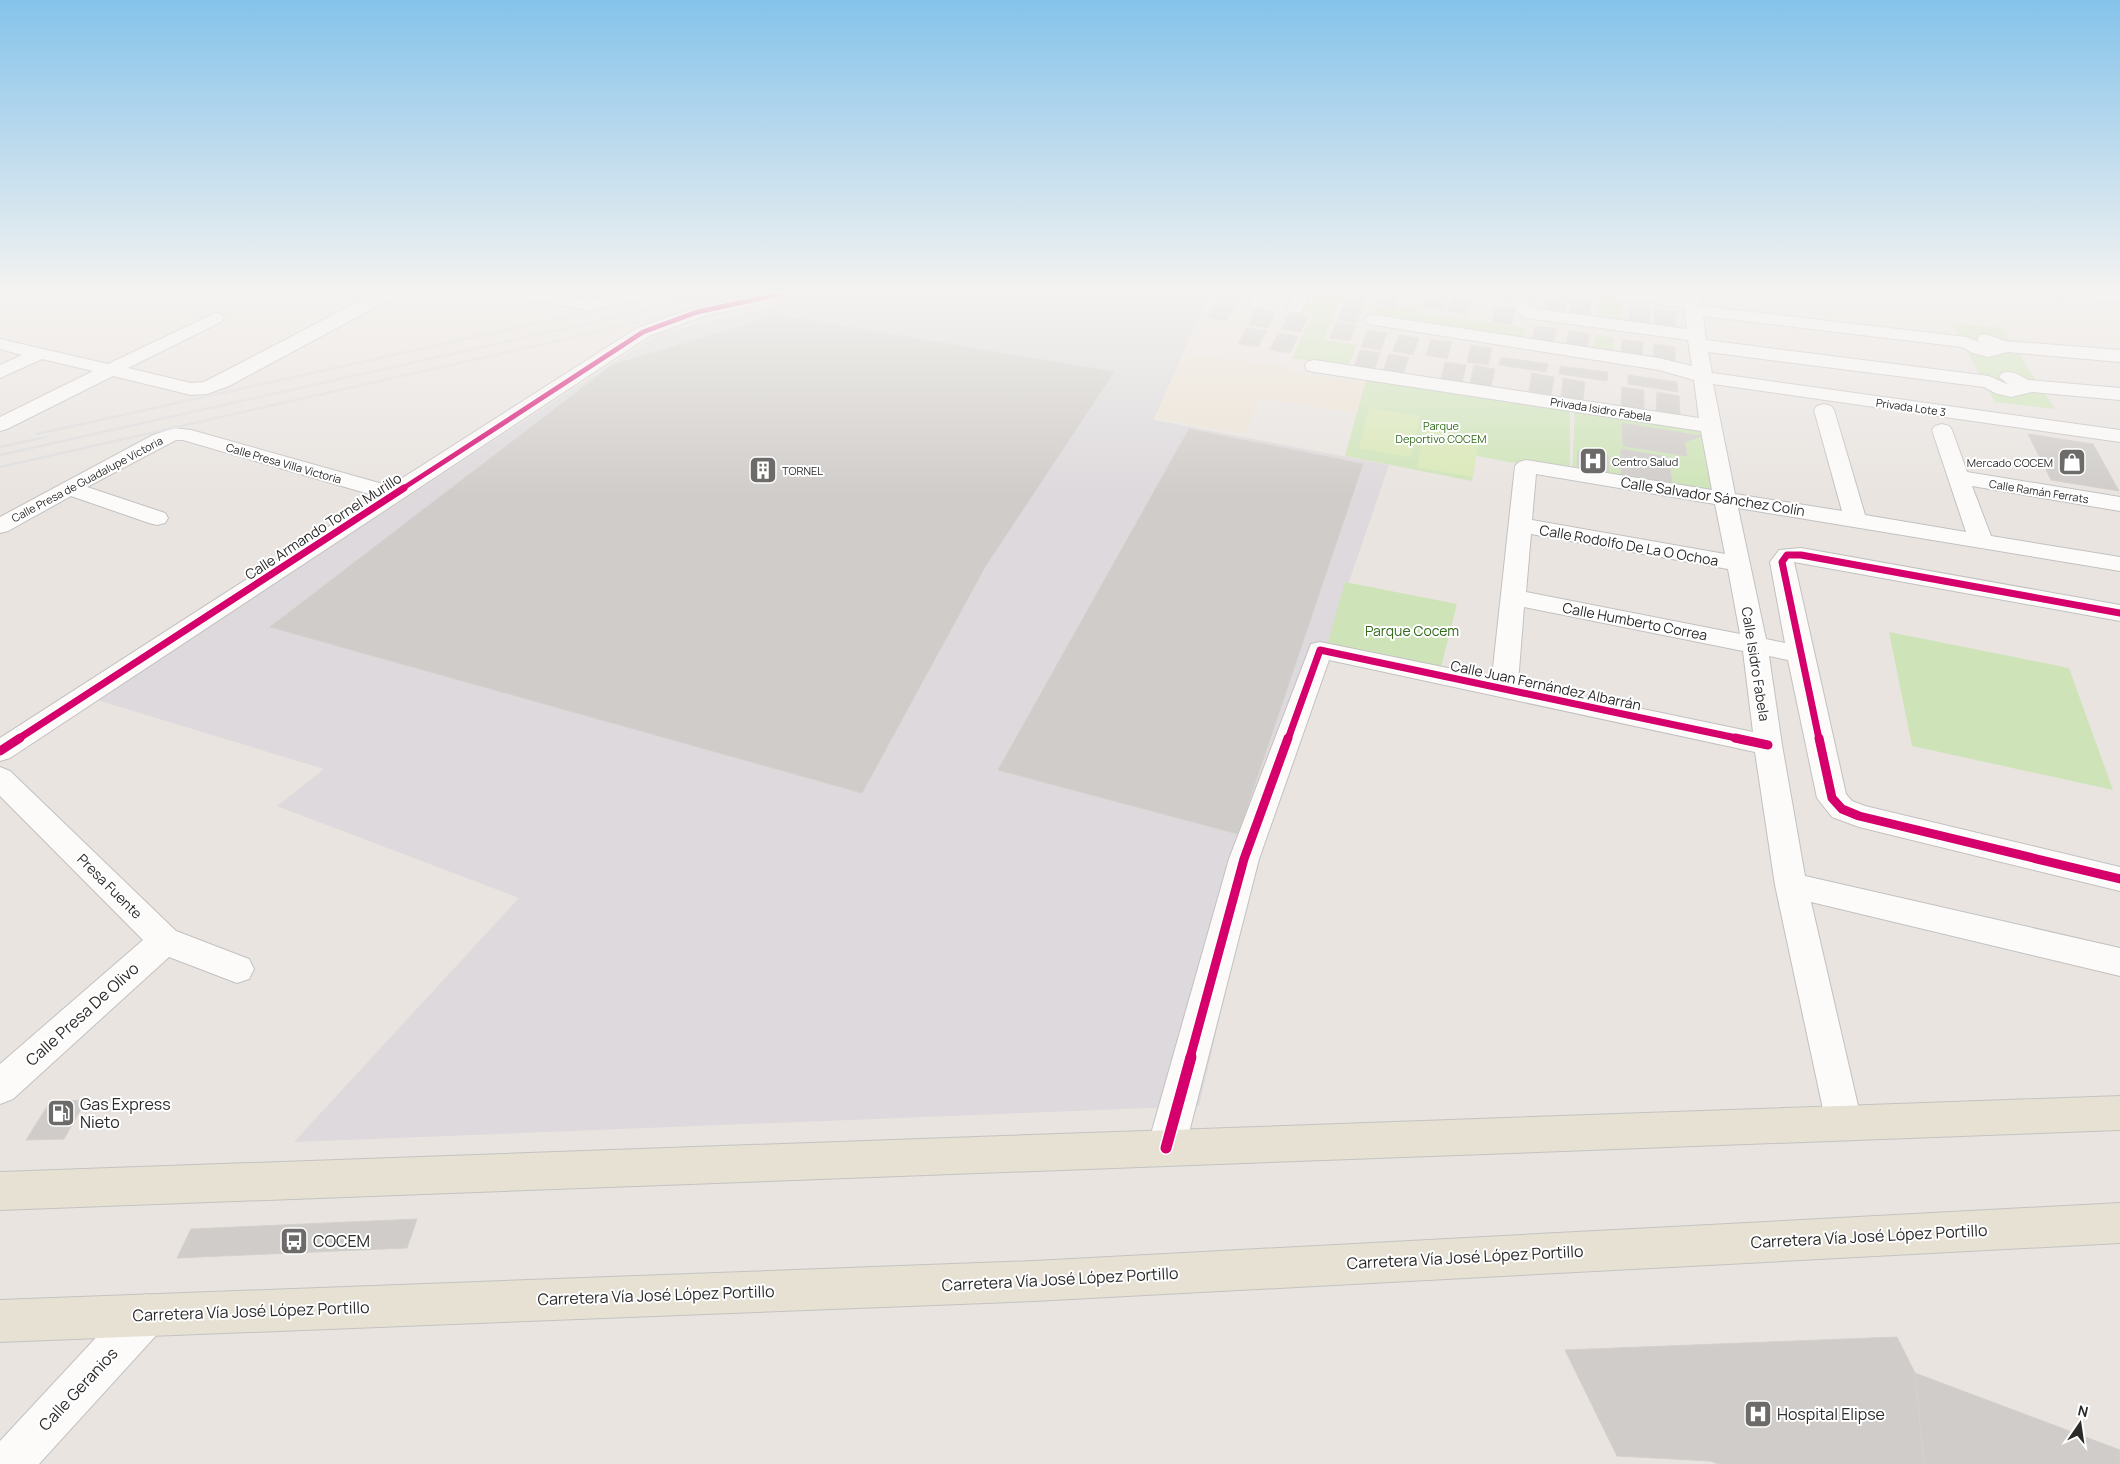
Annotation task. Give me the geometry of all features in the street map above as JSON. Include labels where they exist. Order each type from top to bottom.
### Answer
[{"type":"main road","points":[[0,1191],[2120,1113]]},
{"type":"main road","name":"Carretera Vía José López Portillo","points":[[0,1321],[1034,1280],[2120,1222]]},
{"type":"street","points":[[0,372],[27,359]]},
{"type":"street","points":[[67,359],[191,388],[207,388],[264,359]]},
{"type":"street","points":[[0,425],[132,359]]},
{"type":"street","name":"Calle Armando Tornel Murillo","points":[[0,751],[601,359]]},
{"type":"street","name":"Privada Lote 3","points":[[1629,359],[1659,364],[1688,371],[1702,377],[2120,436]]},
{"type":"street","name":"Calle Isidro Fabela","points":[[1700,359],[1710,426],[1755,646],[1768,745],[1791,885],[1844,1124]]},
{"type":"street","points":[[1828,359],[1989,382],[2008,390],[2022,390],[2025,388],[2024,385],[2120,394]]},
{"type":"street","name":"Privada Isidro Fabela","points":[[1314,366],[1710,426]]},
{"type":"street","points":[[1824,410],[1855,519]]},
{"type":"street","points":[[1942,430],[1981,541]]},
{"type":"street","name":"Calle Presa Villa Victoria","points":[[174,434],[184,434],[394,494]]},
{"type":"street","name":"Calle Presa de Guadalupe Victoria","points":[[0,526],[160,439],[174,434]]},
{"type":"street","name":"Calle Salvador Sánchez Colín","points":[[1504,689],[1526,466],[2120,564]]},
{"type":"street","name":"Calle Ramán Ferrats","points":[[1958,477],[2120,504]]},
{"type":"street","points":[[70,489],[157,518]]},
{"type":"street","name":"Calle Rodolfo De La O Ochoa","points":[[1520,525],[1739,564]]},
{"type":"street","points":[[2120,613],[1801,555],[1787,555],[1782,562],[1832,798],[1842,809],[1859,816],[2120,879]]},
{"type":"street","name":"Calle Humberto Correa","points":[[1514,597],[1800,654]]},
{"type":"street","name":"Calle Juan Fernández Albarrán","points":[[1166,1148],[1244,859],[1320,650],[1768,745]]},
{"type":"street","name":"Presa Fuente","points":[[0,778],[165,941],[237,969]]},
{"type":"street","points":[[1791,885],[2120,962]]},
{"type":"street","name":"Calle Presa De Olivo","points":[[0,1087],[165,941]]},
{"type":"street","name":"Calle Geranios","points":[[9,1464],[146,1315]]},
{"type":"shaded area","points":[[619,359],[1180,359],[1154,420],[1389,465],[1262,835],[1199,1106],[294,1142],[519,898],[277,806],[324,769],[97,700]]},
{"type":"shaded area","points":[[1183,359],[1232,359],[1289,367],[1289,372],[1365,383],[1356,413],[1260,398],[1245,434],[1154,418]]},
{"type":"green space","points":[[1300,359],[1351,359],[1348,367]]},
{"type":"green space","points":[[1971,359],[2022,359],[2055,409],[1995,402]]},
{"type":"green space","name":"Parque Deportivo COCEM","points":[[1367,376],[1570,408],[1570,473],[1476,456],[1472,481],[1345,456]]},
{"type":"green space","points":[[1369,408],[1420,416],[1411,457],[1359,448]]},
{"type":"green space","points":[[1575,409],[1716,431],[1728,501],[1572,473]]},
{"type":"green space","points":[[1424,429],[1479,437],[1473,477],[1417,467]]},
{"type":"green space","name":"Parque Cocem","points":[[1345,582],[1457,604],[1440,671],[1327,646]]},
{"type":"green space","points":[[1889,632],[2069,668],[2113,790],[1912,746]]},
{"type":"building","name":"TORNEL","points":[[631,359],[1039,359],[1114,372],[985,567],[862,793],[270,627],[612,365]]},
{"type":"building","points":[[1357,359],[1378,359],[1374,370],[1354,366]]},
{"type":"building","points":[[1387,359],[1408,359],[1403,374],[1383,371]]},
{"type":"building","points":[[1468,359],[1489,359],[1488,365],[1467,362]]},
{"type":"building","points":[[1500,359],[1517,359],[1548,364],[1546,372],[1499,365]]},
{"type":"building","points":[[1675,359],[1675,364],[1653,360]]},
{"type":"building","points":[[1445,362],[1466,365],[1462,383],[1441,379]]},
{"type":"building","points":[[1474,365],[1495,369],[1491,387],[1470,383]]},
{"type":"building","points":[[1560,366],[1608,372],[1607,381],[1559,374]]},
{"type":"building","points":[[1532,373],[1554,377],[1551,395],[1529,391]]},
{"type":"building","points":[[1628,375],[1677,382],[1678,392],[1628,384]]},
{"type":"building","points":[[1563,378],[1585,382],[1583,400],[1561,397]]},
{"type":"building","points":[[1622,387],[1644,390],[1644,409],[1621,406]]},
{"type":"building","points":[[1657,392],[1679,396],[1680,415],[1656,411]]},
{"type":"building","points":[[1622,423],[1702,436],[1685,442],[1687,456],[1623,446]]},
{"type":"building","points":[[1189,429],[1363,464],[1238,834],[998,770]]},
{"type":"building","name":"Mercado COCEM","points":[[2028,434],[2093,444],[2119,491],[2051,480]]},
{"type":"building","points":[[1621,449],[1668,457],[1672,482],[1621,474]]},
{"type":"building","name":"Centro Salud","points":[[1578,451],[1608,455],[1609,472],[1577,466]]},
{"type":"building","name":"Gas Express Nieto","points":[[86,1100],[64,1139],[26,1140],[50,1102]]},
{"type":"building","points":[[417,1219],[407,1248],[177,1258],[191,1229]]},
{"type":"building","name":"Hospital Elipse","points":[[1897,1337],[1915,1373],[1924,1464],[1718,1464],[1711,1461],[1617,1456],[1565,1350]]},
{"type":"building","points":[[1915,1373],[2120,1450],[2120,1464],[1924,1464]]},
{"type":"railway","points":[[37,434],[374,359]]},
{"type":"railway","points":[[0,455],[428,359]]},
{"type":"railway","points":[[0,467],[475,359]]},
{"type":"railway","points":[[0,447],[46,437]]},
{"type":"cycle path","points":[[0,751],[601,359]]},
{"type":"cycle path","points":[[2120,613],[1801,555],[1787,555],[1782,562],[1832,798],[1842,809],[1859,816],[2120,879]]},
{"type":"cycle path","points":[[1166,1148],[1244,859],[1320,650],[1768,745]]},
{"type":"place","name":"Centro Salud","points":[[1593,461]]},
{"type":"place","name":"Mercado COCEM","points":[[2072,462]]},
{"type":"place","name":"TORNEL","points":[[763,470]]},
{"type":"place","name":"Gas Express Nieto","points":[[61,1113]]},
{"type":"place","name":"COCEM","points":[[294,1241]]},
{"type":"place","name":"Hospital Elipse","points":[[1758,1414]]}]
